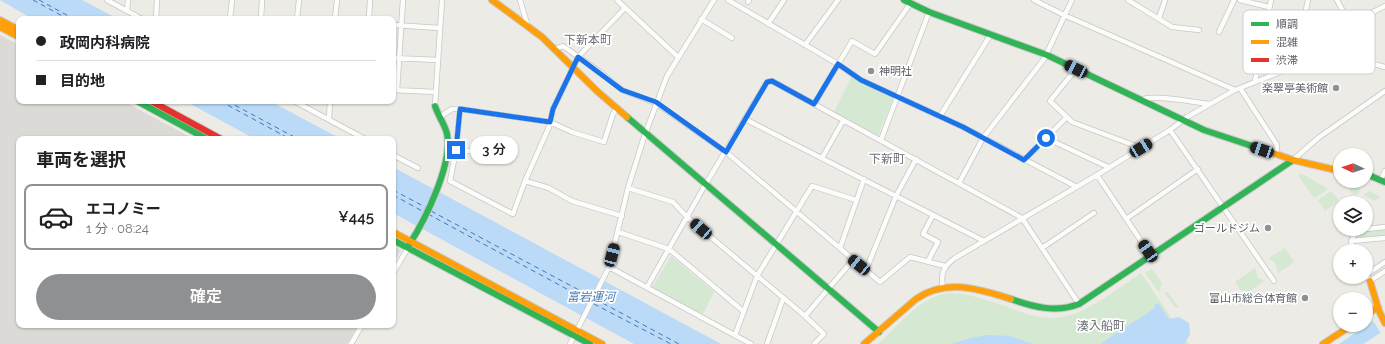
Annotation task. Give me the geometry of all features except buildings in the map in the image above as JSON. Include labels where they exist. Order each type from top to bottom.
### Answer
[{"type":"street","points":[[107,0],[136,16]]},
{"type":"street","points":[[127,11],[128,0]]},
{"type":"street","points":[[156,16],[157,0]]},
{"type":"street","points":[[230,16],[232,0]]},
{"type":"street","points":[[261,16],[262,0]]},
{"type":"street","points":[[298,16],[299,0]]},
{"type":"street","points":[[335,16],[337,0]]},
{"type":"street","points":[[369,16],[370,0]]},
{"type":"street","points":[[396,82],[403,0]]},
{"type":"street","points":[[396,268],[417,234],[434,196],[441,176],[448,137],[440,116],[436,112],[435,106],[442,0]]},
{"type":"street","points":[[492,0],[555,49],[617,108],[879,332]]},
{"type":"street","points":[[520,0],[528,27]]},
{"type":"street","points":[[617,0],[678,57]]},
{"type":"street","points":[[570,344],[609,267],[628,188],[656,102],[667,76],[714,0]]},
{"type":"street","points":[[728,0],[838,64],[861,80],[940,116],[1075,186]]},
{"type":"street","points":[[768,24],[784,0]]},
{"type":"street","points":[[805,45],[838,0]]},
{"type":"street","points":[[904,0],[929,12],[1047,55],[1204,130],[1293,160],[1333,169]]},
{"type":"street","points":[[1034,0],[1064,15],[1237,89],[1277,145],[1276,154]]},
{"type":"street","points":[[959,183],[983,138],[1047,55],[1072,0]]},
{"type":"street","points":[[1159,18],[1165,0]]},
{"type":"street","points":[[1219,32],[1234,0]]},
{"type":"street","points":[[1240,0],[1269,7]]},
{"type":"street","points":[[1268,10],[1271,0]]},
{"type":"street","points":[[1306,10],[1308,0]]},
{"type":"street","points":[[1337,0],[1342,10]]},
{"type":"street","points":[[1131,1],[1172,27],[1200,30]]},
{"type":"street","points":[[814,104],[852,41],[875,54],[910,4]]},
{"type":"street","points":[[1375,11],[1385,6]]},
{"type":"street","points":[[460,109],[456,150],[450,181],[513,214],[550,122],[553,109],[578,57],[625,8]]},
{"type":"street","points":[[881,140],[899,96],[929,12]]},
{"type":"street","points":[[701,19],[732,38]]},
{"type":"street","points":[[0,20],[16,28]]},
{"type":"street","points":[[396,25],[440,28]]},
{"type":"street","points":[[0,27],[16,35]]},
{"type":"street","points":[[940,116],[990,34]]},
{"type":"street","points":[[555,49],[563,46],[622,90],[656,102],[726,152],[880,282],[910,257],[945,266]]},
{"type":"street","points":[[399,58],[438,60]]},
{"type":"street","points":[[1375,64],[1385,67]]},
{"type":"street","points":[[1076,69],[1050,101],[1066,118],[1072,122],[1141,148]]},
{"type":"street","points":[[1255,81],[1256,74]]},
{"type":"street","points":[[943,287],[942,274],[945,266],[1075,186],[1097,175],[1141,148],[1170,130],[1182,120],[1237,89],[1274,74]]},
{"type":"street","points":[[647,287],[767,82],[772,81],[1022,218],[1079,304]]},
{"type":"street","points":[[396,90],[436,92]]},
{"type":"street","points":[[864,344],[911,302],[926,292],[943,287],[970,287],[1030,307],[1047,310],[1063,310],[1079,304],[1293,160],[1318,138],[1385,91]]},
{"type":"street","points":[[1140,100],[1155,96],[1181,101],[1210,104]]},
{"type":"street","points":[[143,104],[201,136]]},
{"type":"street","points":[[157,104],[215,136]]},
{"type":"street","points":[[300,104],[329,118],[360,136]]},
{"type":"street","points":[[329,118],[330,104]]},
{"type":"street","points":[[440,116],[452,109],[460,109],[550,122],[572,132],[604,142],[613,114],[617,108]]},
{"type":"street","points":[[1024,160],[1066,118]]},
{"type":"street","points":[[745,119],[984,241]]},
{"type":"street","points":[[822,158],[843,120]]},
{"type":"street","points":[[1170,130],[1224,206],[1274,281]]},
{"type":"street","points":[[1046,138],[1108,167]]},
{"type":"street","points":[[456,150],[514,155]]},
{"type":"street","points":[[396,157],[418,168]]},
{"type":"street","points":[[866,270],[896,196],[916,160]]},
{"type":"street","points":[[1126,219],[1198,169]]},
{"type":"street","points":[[1373,177],[1383,181],[1385,171]]},
{"type":"street","points":[[1097,175],[1151,256]]},
{"type":"street","points":[[840,248],[864,180]]},
{"type":"street","points":[[525,181],[549,188],[572,201],[622,216]]},
{"type":"street","points":[[735,335],[757,276],[795,211],[812,186],[856,200]]},
{"type":"street","points":[[628,188],[673,202],[687,217],[805,316],[824,334],[814,344]]},
{"type":"street","points":[[1042,248],[1094,213]]},
{"type":"street","points":[[928,261],[938,242],[923,234],[933,214]]},
{"type":"street","points":[[1373,228],[1385,227]]},
{"type":"street","points":[[618,232],[669,249],[743,311]]},
{"type":"street","points":[[396,234],[576,333],[590,344]]},
{"type":"street","points":[[1352,244],[1351,241],[1354,236]]},
{"type":"street","points":[[1351,241],[1385,238]]},
{"type":"street","points":[[396,242],[576,333],[602,344]]},
{"type":"street","points":[[805,316],[853,260]]},
{"type":"street","points":[[1373,272],[1385,262]]},
{"type":"street","points":[[609,267],[751,344]]},
{"type":"street","points":[[1373,275],[1385,271]]},
{"type":"street","points":[[1370,284],[1385,323]]},
{"type":"street","points":[[767,344],[783,299]]},
{"type":"street","points":[[1373,312],[1379,309]]},
{"type":"street","points":[[351,344],[360,328]]},
{"type":"street","points":[[1323,344],[1341,332]]},
{"type":"shaded area","points":[[0,35],[16,43],[16,104],[129,104],[188,136],[16,136],[16,328],[356,328],[347,344],[0,344]]},
{"type":"shaded area","points":[[396,248],[401,250],[396,259]]},
{"type":"green space","points":[[852,75],[864,84],[894,96],[878,136],[834,112]]},
{"type":"green space","points":[[1302,174],[1327,190],[1314,198],[1298,175]]},
{"type":"green space","points":[[1351,188],[1359,188],[1359,192],[1355,195],[1350,190]]},
{"type":"green space","points":[[1331,191],[1335,196],[1333,196],[1333,205],[1325,211],[1318,200]]},
{"type":"green space","points":[[1369,191],[1381,197],[1374,201],[1373,196],[1364,195]]},
{"type":"green space","points":[[1385,229],[1385,236],[1361,238],[1359,236],[1373,236],[1373,230]]},
{"type":"green space","points":[[1285,248],[1294,262],[1278,273],[1276,264],[1269,258]]},
{"type":"green space","points":[[671,256],[714,292],[703,314],[652,288]]},
{"type":"green space","points":[[1255,268],[1258,278],[1264,281],[1244,295],[1235,282]]},
{"type":"green space","points":[[1152,269],[1162,283],[1159,292],[1145,273]]},
{"type":"green space","points":[[1141,273],[1189,344],[878,344],[921,304],[941,294],[952,293],[966,295],[987,300],[1031,315],[1043,318],[1055,318],[1066,316],[1089,307]]},
{"type":"green space","points":[[1164,292],[1168,292],[1179,308],[1175,307]]},
{"type":"water","points":[[0,0],[82,0],[112,16],[28,16]]},
{"type":"water","points":[[191,104],[276,104],[335,136],[249,136]]},
{"type":"water","name":"富岩運河","points":[[396,169],[721,344],[634,344],[396,215]]},
{"type":"water","points":[[1158,303],[1169,319],[1179,317],[1189,323],[1190,335],[1184,343],[1187,344],[1100,344],[1155,308],[1154,306]]},
{"type":"water","points":[[1385,313],[1385,330],[1363,344],[1339,344],[1357,332],[1373,332],[1373,321]]},
{"type":"water","points":[[987,335],[1010,336],[1033,344],[952,344]]},
{"type":"pier","points":[[1385,311],[1385,332],[1381,334],[1373,318]]},
{"type":"ferry route","points":[[33,0],[62,16]]},
{"type":"ferry route","points":[[39,0],[68,16]]},
{"type":"ferry route","points":[[226,104],[284,136]]},
{"type":"ferry route","points":[[233,104],[292,136]]},
{"type":"ferry route","points":[[396,192],[427,208]]},
{"type":"ferry route","points":[[396,197],[424,212]]},
{"type":"ferry route","points":[[431,211],[592,297]]},
{"type":"ferry route","points":[[428,214],[589,301]]},
{"type":"ferry route","points":[[595,299],[679,344]]},
{"type":"ferry route","points":[[594,304],[671,344]]},
{"type":"traffic: fast","points":[[904,0],[929,12],[1047,55],[1204,130],[1273,153]]},
{"type":"traffic: fast","points":[[143,104],[201,136]]},
{"type":"traffic: fast","points":[[409,245],[430,207],[442,176],[446,160],[448,146],[447,134],[435,106]]},
{"type":"traffic: fast","points":[[627,117],[879,332]]},
{"type":"traffic: fast","points":[[1011,299],[1045,308],[1062,308],[1079,304],[1293,160]]},
{"type":"traffic: fast","points":[[1373,177],[1385,182]]},
{"type":"traffic: fast","points":[[396,242],[590,344]]},
{"type":"traffic: slow","points":[[492,0],[542,37],[597,91],[627,117]]},
{"type":"traffic: slow","points":[[0,20],[16,28]]},
{"type":"traffic: slow","points":[[0,27],[16,35]]},
{"type":"traffic: slow","points":[[1273,153],[1293,160],[1333,169]]},
{"type":"traffic: slow","points":[[396,234],[602,344]]},
{"type":"traffic: slow","points":[[1371,284],[1379,311],[1385,323]]},
{"type":"traffic: slow","points":[[864,344],[916,299],[939,289],[963,287],[1011,299]]},
{"type":"traffic: slow","points":[[1373,310],[1378,307]]},
{"type":"traffic: slow","points":[[1323,344],[1341,332]]},
{"type":"traffic: jam","points":[[157,104],[215,136]]},
{"type":"place","name":"神明社","points":[[871,71]]},
{"type":"place","name":"楽翠亭美術館","points":[[1336,88]]},
{"type":"place","name":"ゴールドジム","points":[[1268,228]]},
{"type":"place","name":"富山市総合体育館","points":[[1305,298]]},
{"type":"district","name":"下新本町","points":[[588,40]]},
{"type":"district","name":"下新町","points":[[887,159]]},
{"type":"district","name":"湊入船町","points":[[1101,326]]},
{"type":"route","points":[[456,150],[460,109],[550,122],[553,109],[578,57],[600,72],[622,90],[656,102],[726,152],[767,82],[772,81],[814,104],[838,64],[861,80],[899,96],[963,127],[1024,160],[1046,138]]}]
